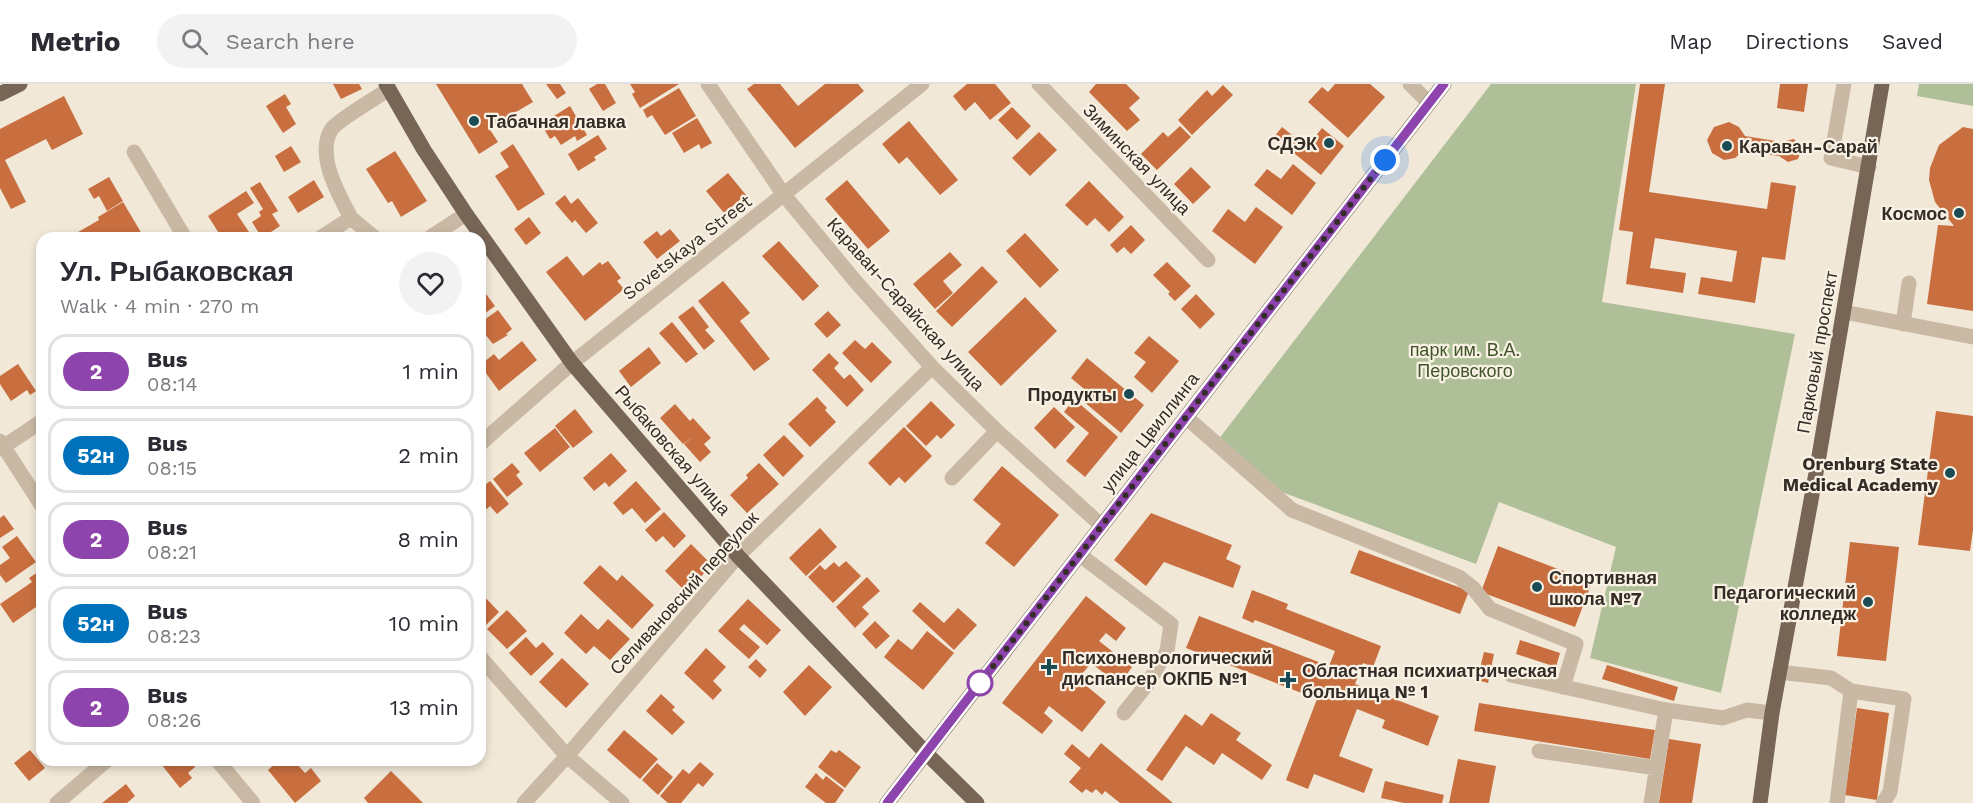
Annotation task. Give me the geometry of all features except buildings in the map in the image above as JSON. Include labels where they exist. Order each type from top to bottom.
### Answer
[{"type":"main road","points":[[0,94],[21,84]]},
{"type":"main road","name":"улица Цвиллинга","points":[[887,803],[1444,84]]},
{"type":"main road","name":"Парковый проспект","points":[[1760,803],[1772,713],[1844,312],[1882,84]]},
{"type":"main road","name":"Рыбаковская улица","points":[[388,87],[424,150],[479,232]]},
{"type":"main road","name":"Рыбаковская улица","points":[[486,242],[572,363],[738,556],[926,753],[977,803]]},
{"type":"street","name":"Караван-Сарайская улица","points":[[708,84],[784,195],[856,282],[932,367],[996,431],[1102,526]]},
{"type":"street","name":"Sovetskaya Street","points":[[486,439],[572,363],[922,84]]},
{"type":"street","name":"Зиминская улица","points":[[1039,84],[1208,260]]},
{"type":"street","points":[[1410,84],[1429,103]]},
{"type":"street","points":[[1844,84],[1831,158],[1869,167]]},
{"type":"street","points":[[368,232],[351,218],[334,186],[328,163],[328,142],[332,128],[388,87]]},
{"type":"street","points":[[134,152],[181,232]]},
{"type":"street","points":[[438,232],[466,214]]},
{"type":"street","points":[[329,232],[351,218]]},
{"type":"street","points":[[1903,324],[1909,284]]},
{"type":"street","points":[[1844,312],[1973,337]]},
{"type":"street","name":"Селивановский переулок","points":[[524,803],[738,556],[932,367]]},
{"type":"street","points":[[1186,417],[1292,510],[1459,577],[1473,588],[1490,609],[1576,644],[1563,687]]},
{"type":"street","points":[[36,425],[1,445],[36,497]]},
{"type":"street","points":[[952,478],[996,431]]},
{"type":"street","points":[[1080,555],[1171,624],[1167,651],[1148,682],[1124,713]]},
{"type":"street","points":[[486,664],[567,756],[622,803]]},
{"type":"street","points":[[1779,672],[1831,678],[1851,690],[1904,699],[1890,792],[1882,803]]},
{"type":"street","points":[[1511,675],[1666,710],[1723,718],[1747,710],[1772,713]]},
{"type":"street","points":[[1837,803],[1851,690]]},
{"type":"street","points":[[1651,803],[1666,710]]},
{"type":"street","points":[[1539,751],[1657,768]]},
{"type":"street","points":[[57,803],[99,766]]},
{"type":"street","points":[[222,766],[253,803]]},
{"type":"green space","name":"парк им. В.А. Перовского","points":[[1491,84],[1636,84],[1602,302],[1795,334],[1721,693],[1590,658],[1616,547],[1499,502],[1476,564],[1279,491],[1218,440]]},
{"type":"green space","points":[[1919,84],[1973,84],[1973,106],[1917,96]]},
{"type":"bus line","name":"2","points":[[887,803],[1444,84]]},
{"type":"place","name":"Табачная лавка","points":[[474,121]]},
{"type":"place","name":"СДЭК","points":[[1329,143]]},
{"type":"place","name":"Караван-Сарай","points":[[1727,146]]},
{"type":"place","name":"Космос","points":[[1959,213]]},
{"type":"place","name":"Продукты","points":[[1129,394]]},
{"type":"place","name":"Orenburg State Medical Academy","points":[[1950,473]]},
{"type":"place","name":"Спортивная школа №7","points":[[1537,587]]},
{"type":"place","name":"Педагогический колледж","points":[[1868,602]]},
{"type":"place","name":"Психоневрологический диспансер ОКПБ №1","points":[[1049,667]]},
{"type":"place","name":"Областная психиатрическая больница № 1","points":[[1288,680]]},
{"type":"route","points":[[980,683],[1385,160]]}]
